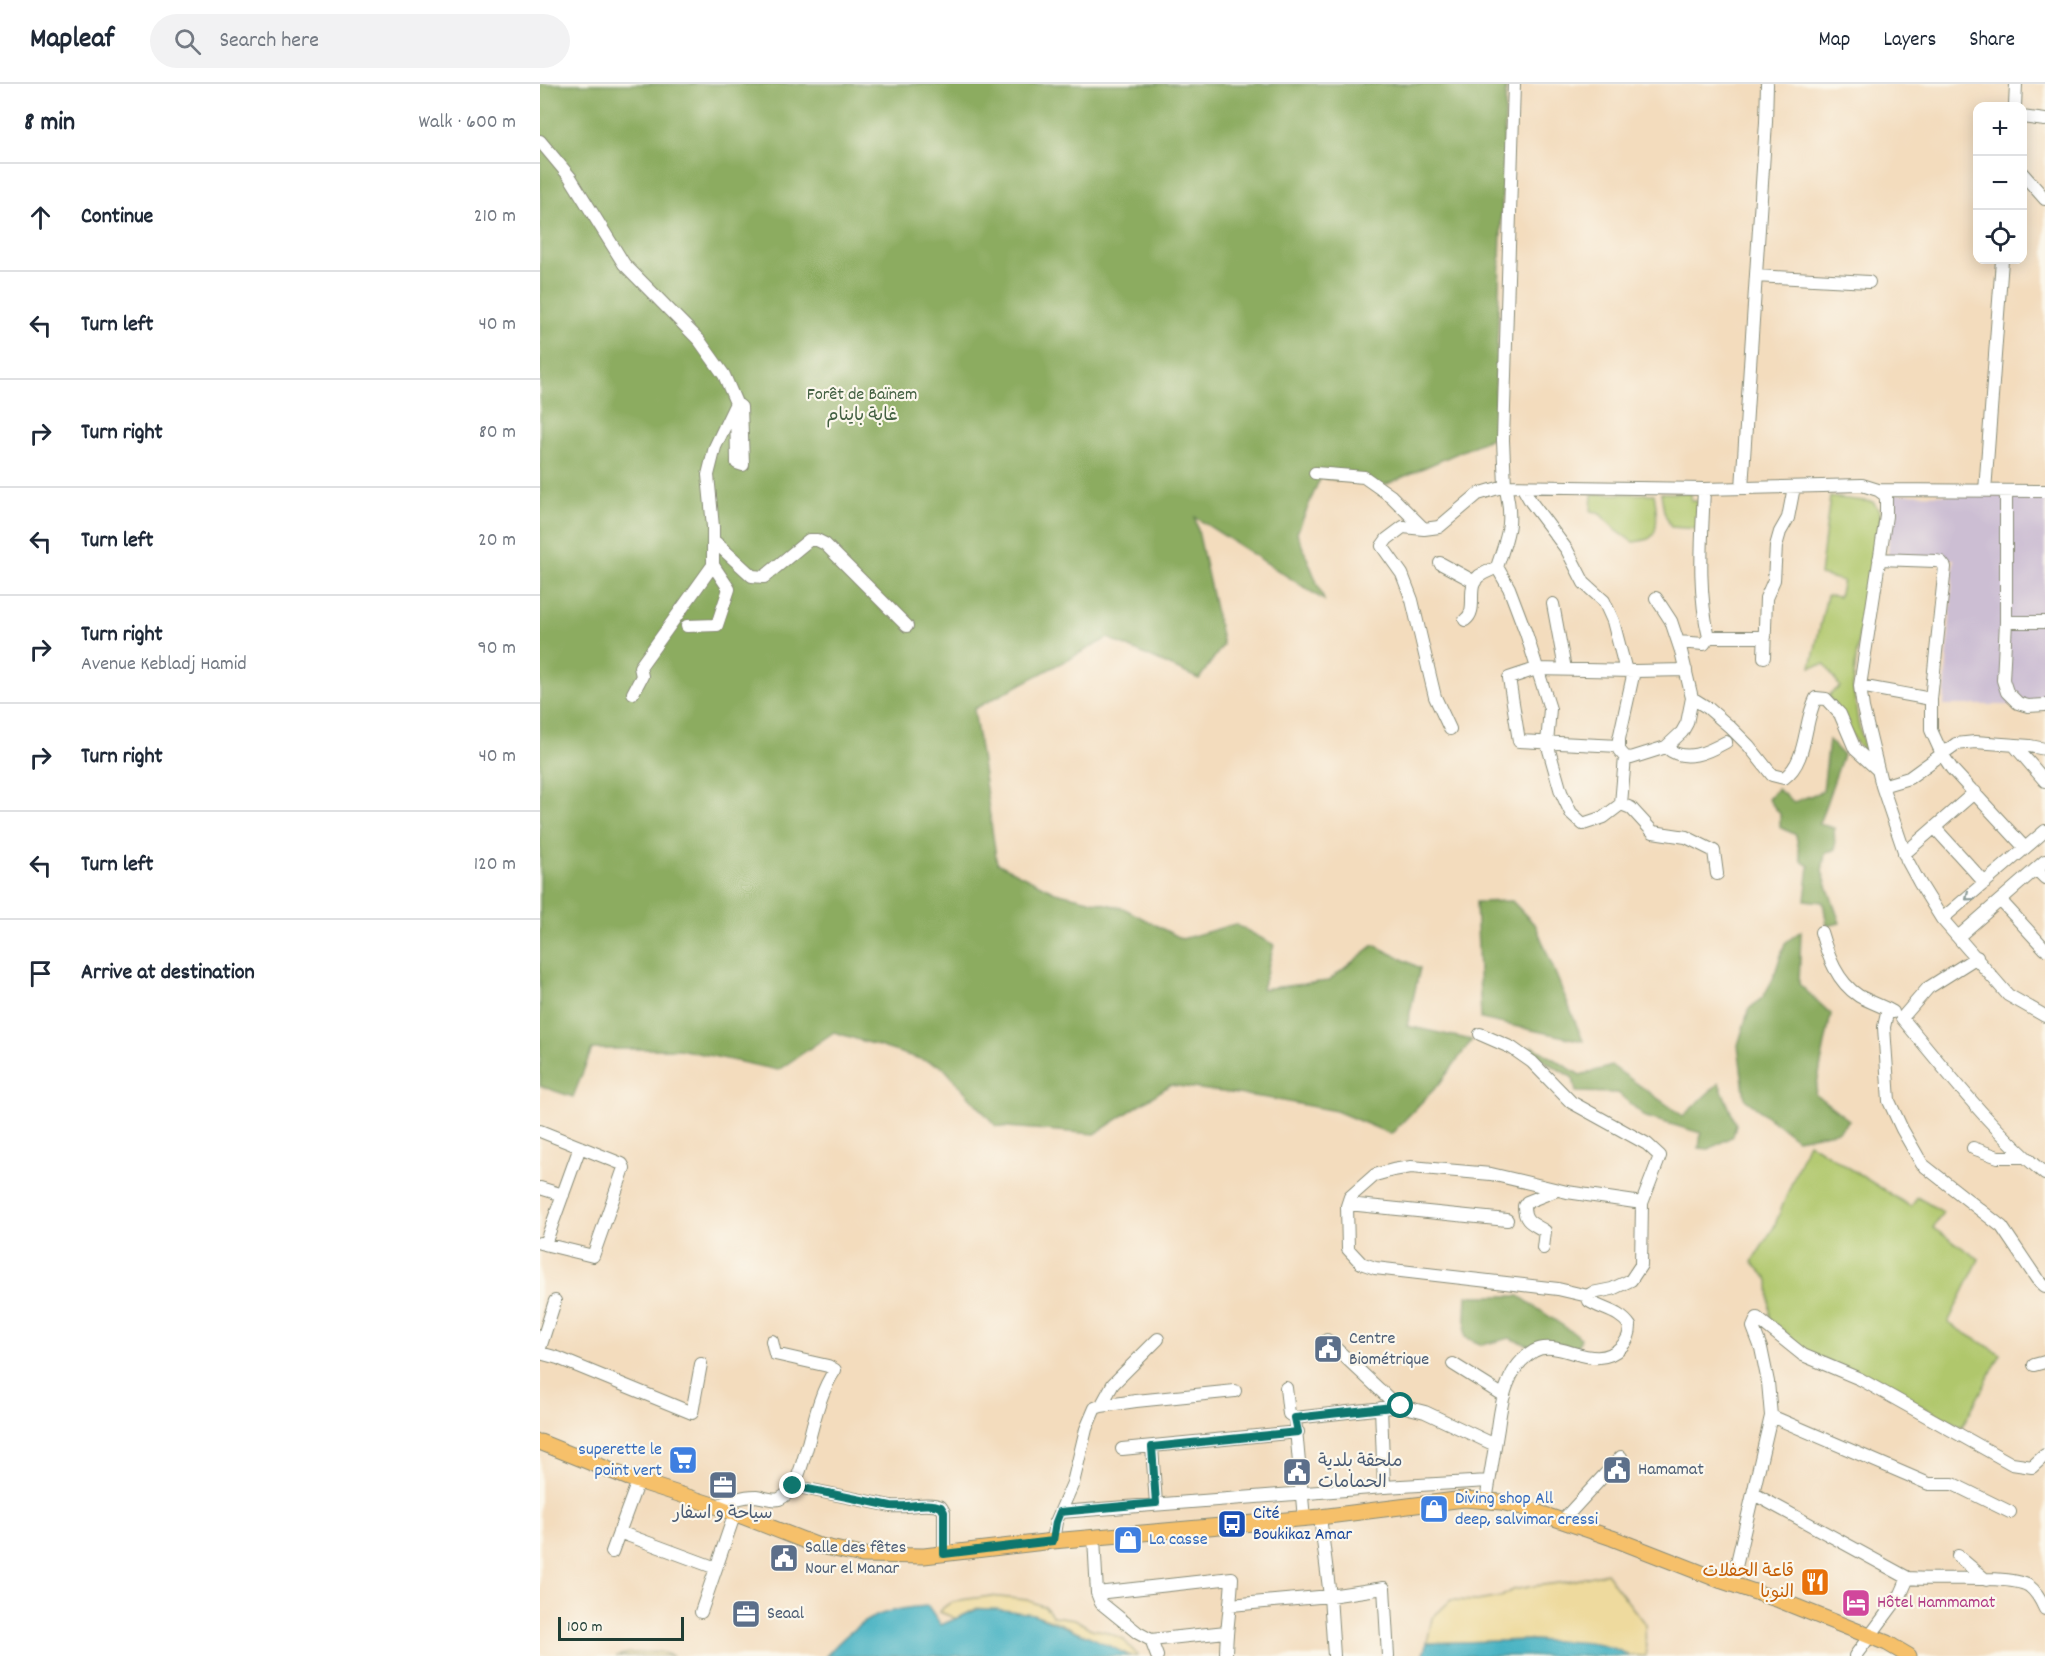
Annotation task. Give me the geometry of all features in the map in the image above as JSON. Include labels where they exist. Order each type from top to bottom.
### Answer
[{"type":"main road","points":[[540,1442],[595,1465],[716,1506],[816,1545],[862,1555],[924,1556],[1053,1541],[1312,1518],[1464,1499],[1486,1501],[1522,1508],[1562,1521],[1779,1600],[1869,1636],[1910,1656]]},
{"type":"street","points":[[1465,620],[1472,610],[1472,587],[1478,577],[1497,567],[1510,527],[1503,440],[1514,84]]},
{"type":"street","points":[[1742,488],[1767,84]]},
{"type":"street","points":[[2014,102],[2016,84]]},
{"type":"street","points":[[2027,118],[2045,120]]},
{"type":"street","points":[[540,141],[570,177],[624,264],[699,340],[724,375],[736,403],[715,447],[708,475],[713,565],[729,589],[717,625],[687,626]]},
{"type":"street","points":[[2027,176],[2045,199]]},
{"type":"street","points":[[1985,490],[2002,264]]},
{"type":"street","points":[[1756,276],[1869,282]]},
{"type":"street","points":[[1315,472],[1364,477],[1391,496],[1424,529]]},
{"type":"street","points":[[1450,729],[1436,697],[1412,600],[1402,574],[1382,546],[1387,539],[1403,527],[1424,529],[1439,527],[1478,494],[1505,486],[1704,489],[1862,485],[1878,490],[2045,491]]},
{"type":"street","points":[[1764,657],[1766,598],[1774,580],[1776,546],[1780,531],[1788,518],[1794,487]]},
{"type":"street","points":[[1523,488],[1567,550],[1584,583],[1604,601],[1630,671],[1619,739],[1622,752],[1621,804]]},
{"type":"street","points":[[1678,642],[1704,644],[1709,637],[1703,604],[1704,489]]},
{"type":"street","points":[[1878,490],[1886,496],[1886,516],[1860,686],[1882,786],[1904,854],[1942,919],[2008,995],[2045,1016]]},
{"type":"street","points":[[2006,491],[2006,622],[2003,680],[2007,692],[2014,701],[2023,705],[2045,705]]},
{"type":"street","points":[[713,540],[752,576],[764,577],[809,540],[817,540],[825,544],[907,626]]},
{"type":"street","points":[[1879,559],[1936,561],[1941,562],[1945,567],[1931,699],[1931,730],[1952,769],[2025,848]]},
{"type":"street","points":[[1440,563],[1475,582]]},
{"type":"street","points":[[633,693],[642,676],[640,667],[713,565]]},
{"type":"street","points":[[1497,567],[1509,588],[1526,633],[1550,709],[1547,743],[1571,813],[1583,824],[1604,817],[1621,804]]},
{"type":"street","points":[[1656,598],[1671,621],[1686,670],[1692,698],[1688,723],[1682,732],[1666,747],[1631,758],[1622,752],[1520,741],[1509,678],[1536,669],[1686,670]]},
{"type":"street","points":[[1554,604],[1565,669]]},
{"type":"street","points":[[2006,622],[2045,622]]},
{"type":"street","points":[[1709,637],[1765,637]]},
{"type":"street","points":[[1860,686],[1931,699]]},
{"type":"street","points":[[1692,698],[1730,727],[1772,775],[1784,778],[1793,772],[1799,760],[1810,710],[1816,698],[1826,699],[1840,714],[1855,749],[1878,771]]},
{"type":"street","points":[[1666,747],[1673,753],[1687,756],[1708,752],[1726,742]]},
{"type":"street","points":[[1882,786],[1909,778],[1956,744],[1975,742],[2045,749]]},
{"type":"street","points":[[2014,746],[2045,781]]},
{"type":"street","points":[[1904,854],[1975,792]]},
{"type":"street","points":[[1621,804],[1631,808],[1653,832],[1686,837],[1714,851],[1717,874]]},
{"type":"street","points":[[1935,828],[1985,883]]},
{"type":"street","points":[[1942,919],[2045,831]]},
{"type":"street","points":[[1958,937],[2042,869]]},
{"type":"street","points":[[2001,901],[2045,949]]},
{"type":"street","points":[[1821,932],[1831,964],[1846,984],[1858,995],[1902,1018],[1962,1089],[2024,1156],[2045,1174]]},
{"type":"street","points":[[1902,1018],[1928,988],[1977,957]]},
{"type":"street","points":[[1888,1009],[1884,1027],[1889,1101],[1902,1129],[1922,1164],[2002,1227],[2037,1280],[2045,1286]]},
{"type":"street","points":[[1480,1034],[1512,1048],[1532,1062],[1571,1102],[1647,1144],[1660,1156],[1642,1203],[1641,1265],[1631,1281],[1588,1296],[1558,1289],[1375,1268],[1361,1263],[1348,1249],[1350,1197],[1375,1175],[1393,1170],[1411,1167],[1491,1174],[1557,1190],[1642,1203]]},
{"type":"street","points":[[540,1131],[580,1147],[624,1166],[595,1254],[591,1256],[543,1243],[580,1147]]},
{"type":"street","points":[[1973,1148],[1998,1157],[2024,1156]]},
{"type":"street","points":[[540,1188],[563,1195]]},
{"type":"street","points":[[1543,1248],[1545,1231],[1527,1219],[1524,1215],[1524,1206],[1527,1202],[1557,1190]]},
{"type":"street","points":[[1348,1204],[1507,1220]]},
{"type":"street","points":[[1486,1501],[1504,1396],[1515,1368],[1536,1350],[1547,1348],[1594,1358],[1618,1350],[1630,1334],[1630,1326],[1626,1320],[1619,1314],[1598,1307],[1589,1301],[1588,1296]]},
{"type":"street","points":[[555,1301],[540,1351],[692,1413],[701,1364]]},
{"type":"street","points":[[1732,1584],[1772,1416],[1761,1348],[1753,1327],[1757,1318],[1803,1355],[1860,1379],[2012,1464],[2032,1467],[2045,1455]]},
{"type":"street","points":[[1101,1406],[1113,1384],[1158,1339]]},
{"type":"street","points":[[1327,1340],[1396,1406]]},
{"type":"street","points":[[716,1506],[743,1497],[780,1499],[793,1486],[814,1421],[835,1370],[828,1366],[775,1354],[772,1341]]},
{"type":"street","points":[[1453,1364],[1504,1396]]},
{"type":"street","points":[[1286,1388],[1289,1414],[1295,1418],[1396,1406],[1412,1407],[1495,1445]]},
{"type":"street","points":[[1053,1541],[1056,1522],[1073,1482],[1090,1416],[1095,1408],[1235,1391]]},
{"type":"street","points":[[1381,1408],[1384,1487]]},
{"type":"street","points":[[1772,1416],[1929,1484],[1953,1484],[2010,1512]]},
{"type":"street","points":[[1295,1418],[1302,1495],[1312,1518],[1329,1596],[1334,1656]]},
{"type":"street","points":[[1122,1449],[1298,1432]]},
{"type":"street","points":[[1152,1447],[1156,1503]]},
{"type":"street","points":[[1562,1521],[1621,1457]]},
{"type":"street","points":[[612,1552],[638,1481]]},
{"type":"street","points":[[1060,1512],[1156,1503],[1489,1481]]},
{"type":"street","points":[[793,1486],[904,1508],[925,1504],[941,1507],[944,1512],[944,1554]]},
{"type":"street","points":[[1754,1494],[1908,1578],[1986,1580],[2026,1584],[2036,1592],[2045,1608]]},
{"type":"street","points":[[701,1612],[735,1513]]},
{"type":"street","points":[[619,1532],[716,1569]]},
{"type":"street","points":[[1094,1538],[1097,1593],[1101,1603],[1138,1633],[1151,1640],[1226,1632]]},
{"type":"street","points":[[1958,1556],[1986,1580]]},
{"type":"street","points":[[1097,1593],[1232,1578],[1231,1605],[1226,1632],[1226,1656]]},
{"type":"street","points":[[1855,1656],[1901,1594],[1908,1578]]},
{"type":"street","points":[[1231,1605],[1329,1596],[1384,1588],[1388,1656]]},
{"type":"street","points":[[1151,1640],[1157,1656]]},
{"type":"shaded area","points":[[1890,494],[2045,496],[2045,705],[1944,705],[1954,559],[1888,556]]},
{"type":"green space","name":"Forêt de Baïnem غابة باينام","points":[[540,84],[1506,84],[1494,437],[1385,485],[1320,478],[1297,533],[1324,600],[1195,517],[1223,645],[1199,679],[1108,638],[974,709],[997,863],[1055,892],[1123,908],[1182,939],[1235,924],[1274,945],[1262,989],[1328,981],[1374,945],[1420,968],[1407,1026],[1472,1040],[1440,1083],[1391,1134],[1336,1111],[1267,1098],[1170,1085],[1095,1134],[996,1126],[942,1066],[834,1032],[778,1070],[679,1049],[592,1049],[573,1097],[540,1086]]},
{"type":"green space","points":[[1661,493],[1691,493],[1691,501],[1697,501],[1698,529],[1671,527],[1664,512]]},
{"type":"green space","points":[[1592,494],[1654,494],[1657,519],[1652,536],[1646,540],[1633,542],[1617,531],[1598,512],[1591,511]]},
{"type":"green space","points":[[1830,497],[1873,502],[1879,510],[1881,520],[1858,641],[1853,686],[1858,723],[1867,755],[1858,745],[1829,697],[1840,687],[1825,664],[1811,667],[1827,595],[1839,597],[1843,581],[1820,575]]},
{"type":"green space","points":[[1829,740],[1843,755],[1819,824],[1834,828],[1835,849],[1825,854],[1822,871],[1840,923],[1827,926],[1823,902],[1805,900],[1809,866],[1801,861],[1796,835],[1780,827],[1780,814],[1768,799],[1777,789],[1794,802],[1823,791]]},
{"type":"green space","points":[[1512,901],[1536,926],[1583,1041],[1481,1019],[1476,902]]},
{"type":"green space","points":[[1801,931],[1799,984],[1831,1014],[1815,1094],[1849,1120],[1839,1131],[1797,1139],[1745,1099],[1738,1045],[1749,1009],[1763,997],[1773,979],[1785,943]]},
{"type":"green space","points":[[1532,1046],[1580,1075],[1612,1066],[1683,1116],[1719,1083],[1736,1124],[1733,1136],[1709,1149],[1699,1148],[1701,1133],[1646,1117],[1618,1093],[1576,1092],[1573,1078],[1530,1052]]},
{"type":"green space","points":[[1808,1142],[1911,1207],[1917,1197],[1943,1212],[1933,1228],[1979,1259],[1948,1323],[2001,1354],[1962,1427],[1862,1376],[1807,1352],[1770,1319],[1769,1280],[1752,1262],[1774,1227]]},
{"type":"green space","points":[[1467,1296],[1519,1296],[1581,1338],[1578,1347],[1543,1342],[1530,1346],[1510,1338],[1482,1345],[1465,1337]]},
{"type":"sand","points":[[1606,1573],[1645,1624],[1646,1656],[1629,1656],[1595,1644],[1532,1640],[1427,1643],[1432,1618],[1451,1600],[1477,1601],[1501,1597],[1512,1590],[1567,1582]]},
{"type":"sand","points":[[990,1596],[1027,1600],[1045,1607],[1053,1616],[1075,1619],[1091,1629],[1104,1631],[1123,1639],[1138,1656],[1130,1656],[1055,1621],[1033,1614],[977,1608],[957,1619],[940,1612],[944,1607],[955,1602]]},
{"type":"sand","points":[[660,1652],[674,1656],[616,1656],[628,1653]]},
{"type":"water","points":[[928,1606],[941,1625],[978,1609],[1033,1614],[1093,1638],[1130,1656],[826,1656],[849,1633],[871,1618],[896,1610]]},
{"type":"water","points":[[1532,1640],[1596,1644],[1629,1656],[1422,1656],[1427,1643]]},
{"type":"place","name":"Centre Biométrique","points":[[1328,1349]]},
{"type":"place","name":"superette le point vert","points":[[683,1460]]},
{"type":"place","name":"Hamamat","points":[[1617,1470]]},
{"type":"place","name":"ملحقة بلدية الحمامات","points":[[1297,1472]]},
{"type":"place","name":"سياحة و اسفار","points":[[723,1485]]},
{"type":"place","name":"Diving shop All deep, salvimar cressi","points":[[1434,1509]]},
{"type":"place","name":"Cité Boukikaz Amar","points":[[1232,1524]]},
{"type":"place","name":"La casse","points":[[1128,1540]]},
{"type":"place","name":"Salle des fêtes Nour el Manar","points":[[784,1558]]},
{"type":"place","name":"قاعة الحفلات النوبا","points":[[1815,1582]]},
{"type":"place","name":"Hôtel Hammamat","points":[[1856,1603]]},
{"type":"place","name":"Seaal","points":[[746,1614]]},
{"type":"route","points":[[793,1486],[904,1508],[936,1504],[944,1512],[944,1554],[1053,1541],[1060,1512],[1156,1503],[1152,1447],[1298,1432],[1295,1418],[1401,1406]]}]
